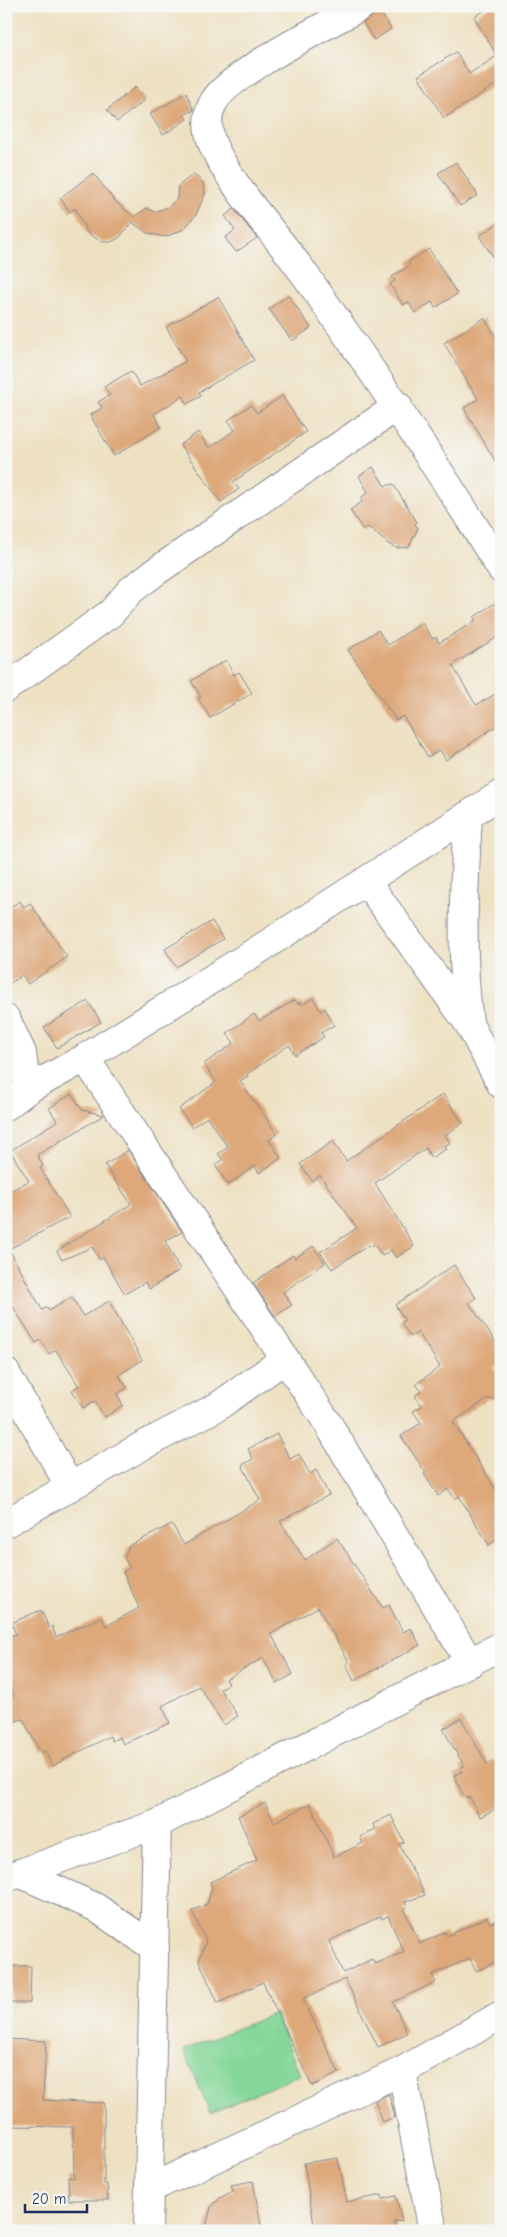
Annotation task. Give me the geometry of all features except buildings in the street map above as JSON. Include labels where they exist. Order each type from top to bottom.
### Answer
[{"type":"street","points":[[361,6],[243,73],[223,89],[213,102],[208,115],[208,130],[215,150],[234,181],[289,253],[398,406],[501,569]]},
{"type":"street","points":[[6,688],[112,613],[130,592],[155,572],[398,406]]},
{"type":"street","points":[[6,1106],[30,1088],[85,1058],[501,794]]},
{"type":"street","points":[[468,816],[463,906],[464,968],[469,1024]]},
{"type":"street","points":[[366,881],[469,1024],[501,1084]]},
{"type":"street","points":[[6,1019],[22,1053],[24,1069],[30,1088]]},
{"type":"street","points":[[85,1058],[327,1422],[470,1663]]},
{"type":"street","points":[[6,1523],[217,1406],[285,1359]]},
{"type":"street","points":[[6,1373],[70,1487]]},
{"type":"street","points":[[13,1875],[157,1824],[501,1646]]},
{"type":"street","points":[[148,2231],[151,2188],[157,1824]]},
{"type":"street","points":[[13,1875],[95,1907],[155,1948]]},
{"type":"street","points":[[151,2188],[402,2071],[501,2015]]},
{"type":"street","points":[[402,2071],[433,2231]]},
{"type":"green space","points":[[275,2013],[300,2075],[210,2113],[184,2050]]}]
